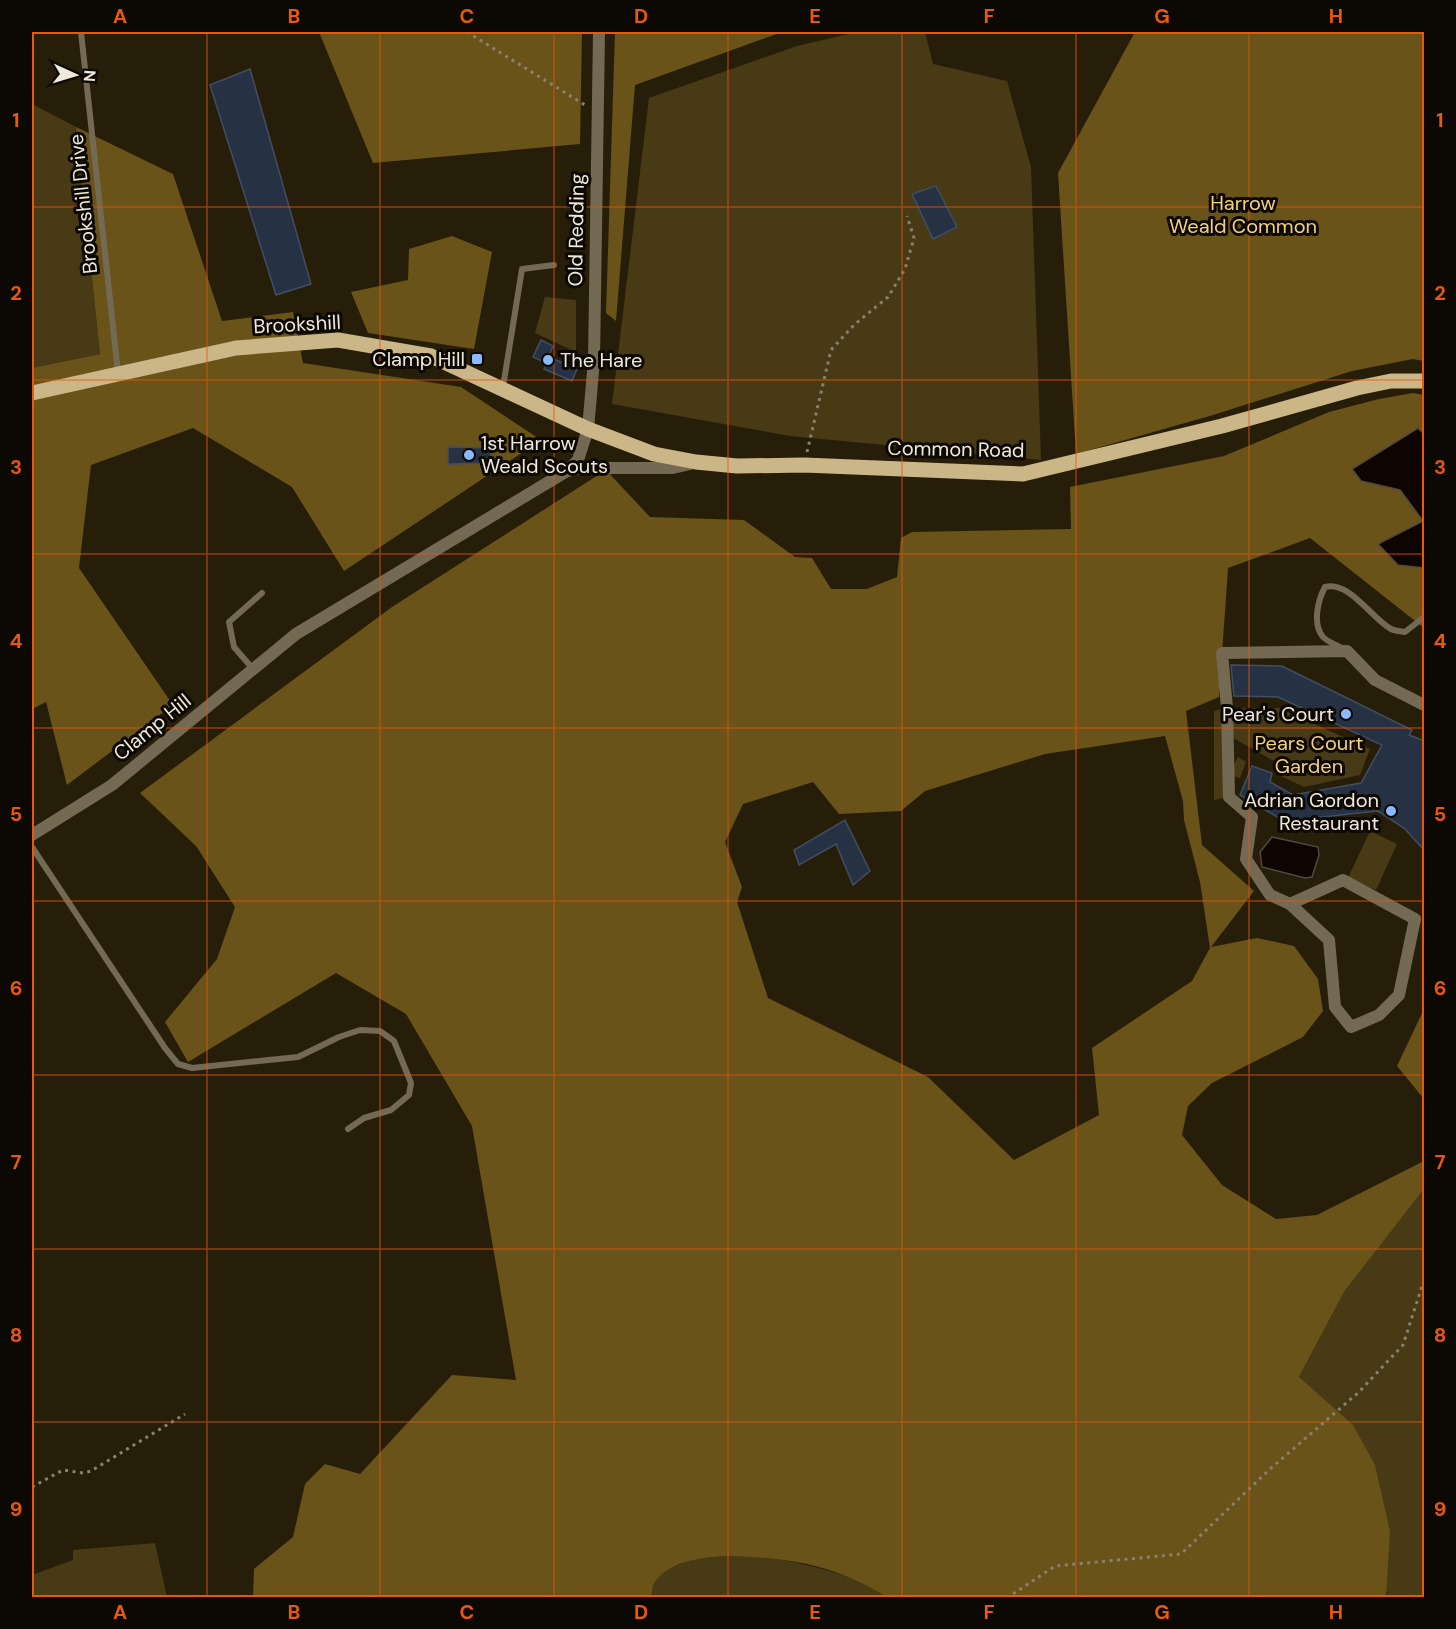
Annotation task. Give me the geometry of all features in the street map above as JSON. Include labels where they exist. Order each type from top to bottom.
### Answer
[{"type":"main road","name":"Brookshill","points":[[32,393],[236,348],[338,340],[431,356],[588,429]]},
{"type":"main road","name":"Common Road","points":[[588,429],[654,454],[696,462],[737,466],[804,465],[1023,474],[1222,426],[1357,388],[1391,381],[1425,381]]},
{"type":"street","name":"Old Redding","points":[[588,429],[594,360],[599,32]]},
{"type":"street","name":"Clamp Hill","points":[[32,835],[112,785],[296,634],[567,471],[578,460],[588,429]]},
{"type":"street","name":"Clamp Hill","points":[[567,471],[581,468],[673,468],[696,462]]},
{"type":"street","points":[[1290,904],[1343,880],[1415,919],[1399,994],[1378,1015],[1351,1027],[1335,1007],[1329,940],[1290,904],[1270,895],[1246,859],[1252,817],[1228,797],[1227,708],[1222,653],[1347,651],[1375,680],[1425,705]]},
{"type":"lane","name":"Brookshill Drive","points":[[81,32],[118,373]]},
{"type":"lane","points":[[503,390],[522,269],[554,265]]},
{"type":"lane","points":[[1347,651],[1325,639],[1318,627],[1318,609],[1325,586],[1334,586],[1348,592],[1383,623],[1398,631],[1405,632],[1425,617]]},
{"type":"lane","points":[[253,669],[234,647],[229,622],[262,593]]},
{"type":"lane","points":[[32,847],[165,1048],[178,1064],[192,1068],[298,1057],[339,1037],[360,1030],[380,1031],[394,1041],[411,1083],[409,1095],[391,1110],[364,1118],[348,1129]]},
{"type":"path","points":[[467,32],[598,113]]},
{"type":"path","points":[[804,465],[831,350],[854,325],[888,297],[905,269],[914,238],[907,216]]},
{"type":"path","points":[[1007,1598],[1054,1566],[1181,1554],[1270,1468],[1359,1392],[1403,1345],[1425,1280]]},
{"type":"path","points":[[32,1486],[63,1470],[91,1472],[185,1414]]},
{"type":"green space","points":[[319,32],[582,32],[580,144],[373,163]]},
{"type":"green space","points":[[615,32],[782,32],[635,85],[616,321],[606,313]]},
{"type":"green space","points":[[857,32],[925,32],[933,64],[1007,81],[1031,167],[1041,460],[790,436],[612,404],[649,98],[797,46]]},
{"type":"green space","name":"Harrow Weald Common","points":[[1135,32],[1424,32],[1424,361],[1413,359],[1352,371],[1213,415],[1076,454],[1058,173]]},
{"type":"green space","points":[[32,104],[76,127],[100,354],[32,368]]},
{"type":"green space","points":[[76,127],[173,174],[222,321],[293,312],[303,363],[461,387],[541,440],[344,571],[292,487],[193,428],[91,465],[79,568],[173,705],[67,785],[46,702],[32,709],[32,368],[100,354]]},
{"type":"green space","points":[[452,236],[492,252],[474,349],[368,333],[351,292],[408,280],[409,249]]},
{"type":"green space","points":[[545,297],[576,300],[576,352],[535,333]]},
{"type":"green space","points":[[1413,393],[1424,395],[1424,628],[1310,538],[1228,568],[1219,697],[1186,711],[1202,845],[1254,891],[1211,947],[1257,938],[1294,946],[1318,979],[1323,1011],[1303,1037],[1212,1083],[1188,1106],[1182,1135],[1222,1185],[1276,1219],[1317,1215],[1424,1161],[1424,1189],[1344,1292],[1299,1377],[1353,1425],[1375,1465],[1390,1531],[1386,1597],[887,1597],[852,1579],[815,1566],[777,1559],[729,1556],[684,1563],[666,1571],[654,1584],[651,1597],[253,1597],[254,1569],[293,1537],[305,1484],[325,1464],[360,1474],[452,1375],[516,1380],[472,1126],[406,1014],[336,973],[188,1062],[165,1022],[217,959],[235,907],[196,846],[140,793],[392,607],[606,470],[650,517],[744,520],[795,557],[812,558],[831,589],[867,589],[897,577],[901,538],[912,532],[1071,529],[1070,487],[1224,456],[1329,412]],"holes":[[[1165,736],[1183,801],[1184,820],[1200,882],[1210,948],[1192,981],[1092,1048],[1099,1115],[1014,1160],[928,1077],[768,998],[737,902],[742,887],[725,842],[743,804],[813,782],[839,814],[901,811],[925,791],[1045,754]]]},
{"type":"green space","name":"Pears Court Garden","points":[[1227,708],[1279,708],[1370,749],[1360,775],[1304,787],[1281,776],[1281,765],[1228,735],[1229,773],[1238,757],[1246,762],[1240,778],[1229,775],[1229,797],[1214,800],[1214,711]]},
{"type":"green space","points":[[1370,831],[1397,844],[1376,890],[1348,878]]},
{"type":"green space","points":[[1424,1009],[1424,1099],[1397,1066]]},
{"type":"green space","points":[[1424,1189],[1424,1597],[1386,1597],[1387,1593],[1299,1377],[1344,1292]]},
{"type":"green space","points":[[155,1543],[167,1597],[32,1597],[32,1575],[73,1560],[73,1550]]},
{"type":"green space","points":[[760,1556],[842,1575],[887,1597],[651,1598],[654,1584],[662,1574],[674,1567],[702,1558]]},
{"type":"shaded area","points":[[1418,428],[1424,434],[1424,568],[1398,565],[1378,544],[1423,521],[1400,490],[1361,481],[1352,469]]},
{"type":"shaded area","points":[[1272,837],[1318,847],[1319,855],[1312,877],[1305,878],[1262,867],[1260,852]]},
{"type":"building","points":[[250,69],[311,284],[276,295],[210,85]]},
{"type":"building","points":[[936,186],[957,227],[933,239],[912,194]]},
{"type":"building","points":[[541,340],[553,346],[546,363],[533,357]]},
{"type":"building","points":[[549,357],[577,369],[572,381],[544,369]]},
{"type":"building","name":"1st Harrow Weald Scouts","points":[[448,447],[492,448],[489,463],[448,464]]},
{"type":"building","points":[[1231,665],[1282,666],[1412,730],[1409,735],[1425,741],[1425,851],[1404,828],[1378,811],[1284,821],[1240,795],[1252,766],[1272,773],[1270,782],[1293,795],[1361,783],[1382,745],[1278,697],[1234,696]]},
{"type":"building","points":[[845,820],[870,871],[853,885],[836,844],[799,865],[794,850]]},
{"type":"place","name":"Clamp Hill","points":[[477,359]]},
{"type":"place","name":"The Hare","points":[[548,360]]},
{"type":"place","name":"1st Harrow Weald Scouts","points":[[469,455]]},
{"type":"place","name":"Pear's Court","points":[[1346,714]]},
{"type":"place","name":"Adrian Gordon Restaurant","points":[[1391,811]]}]
